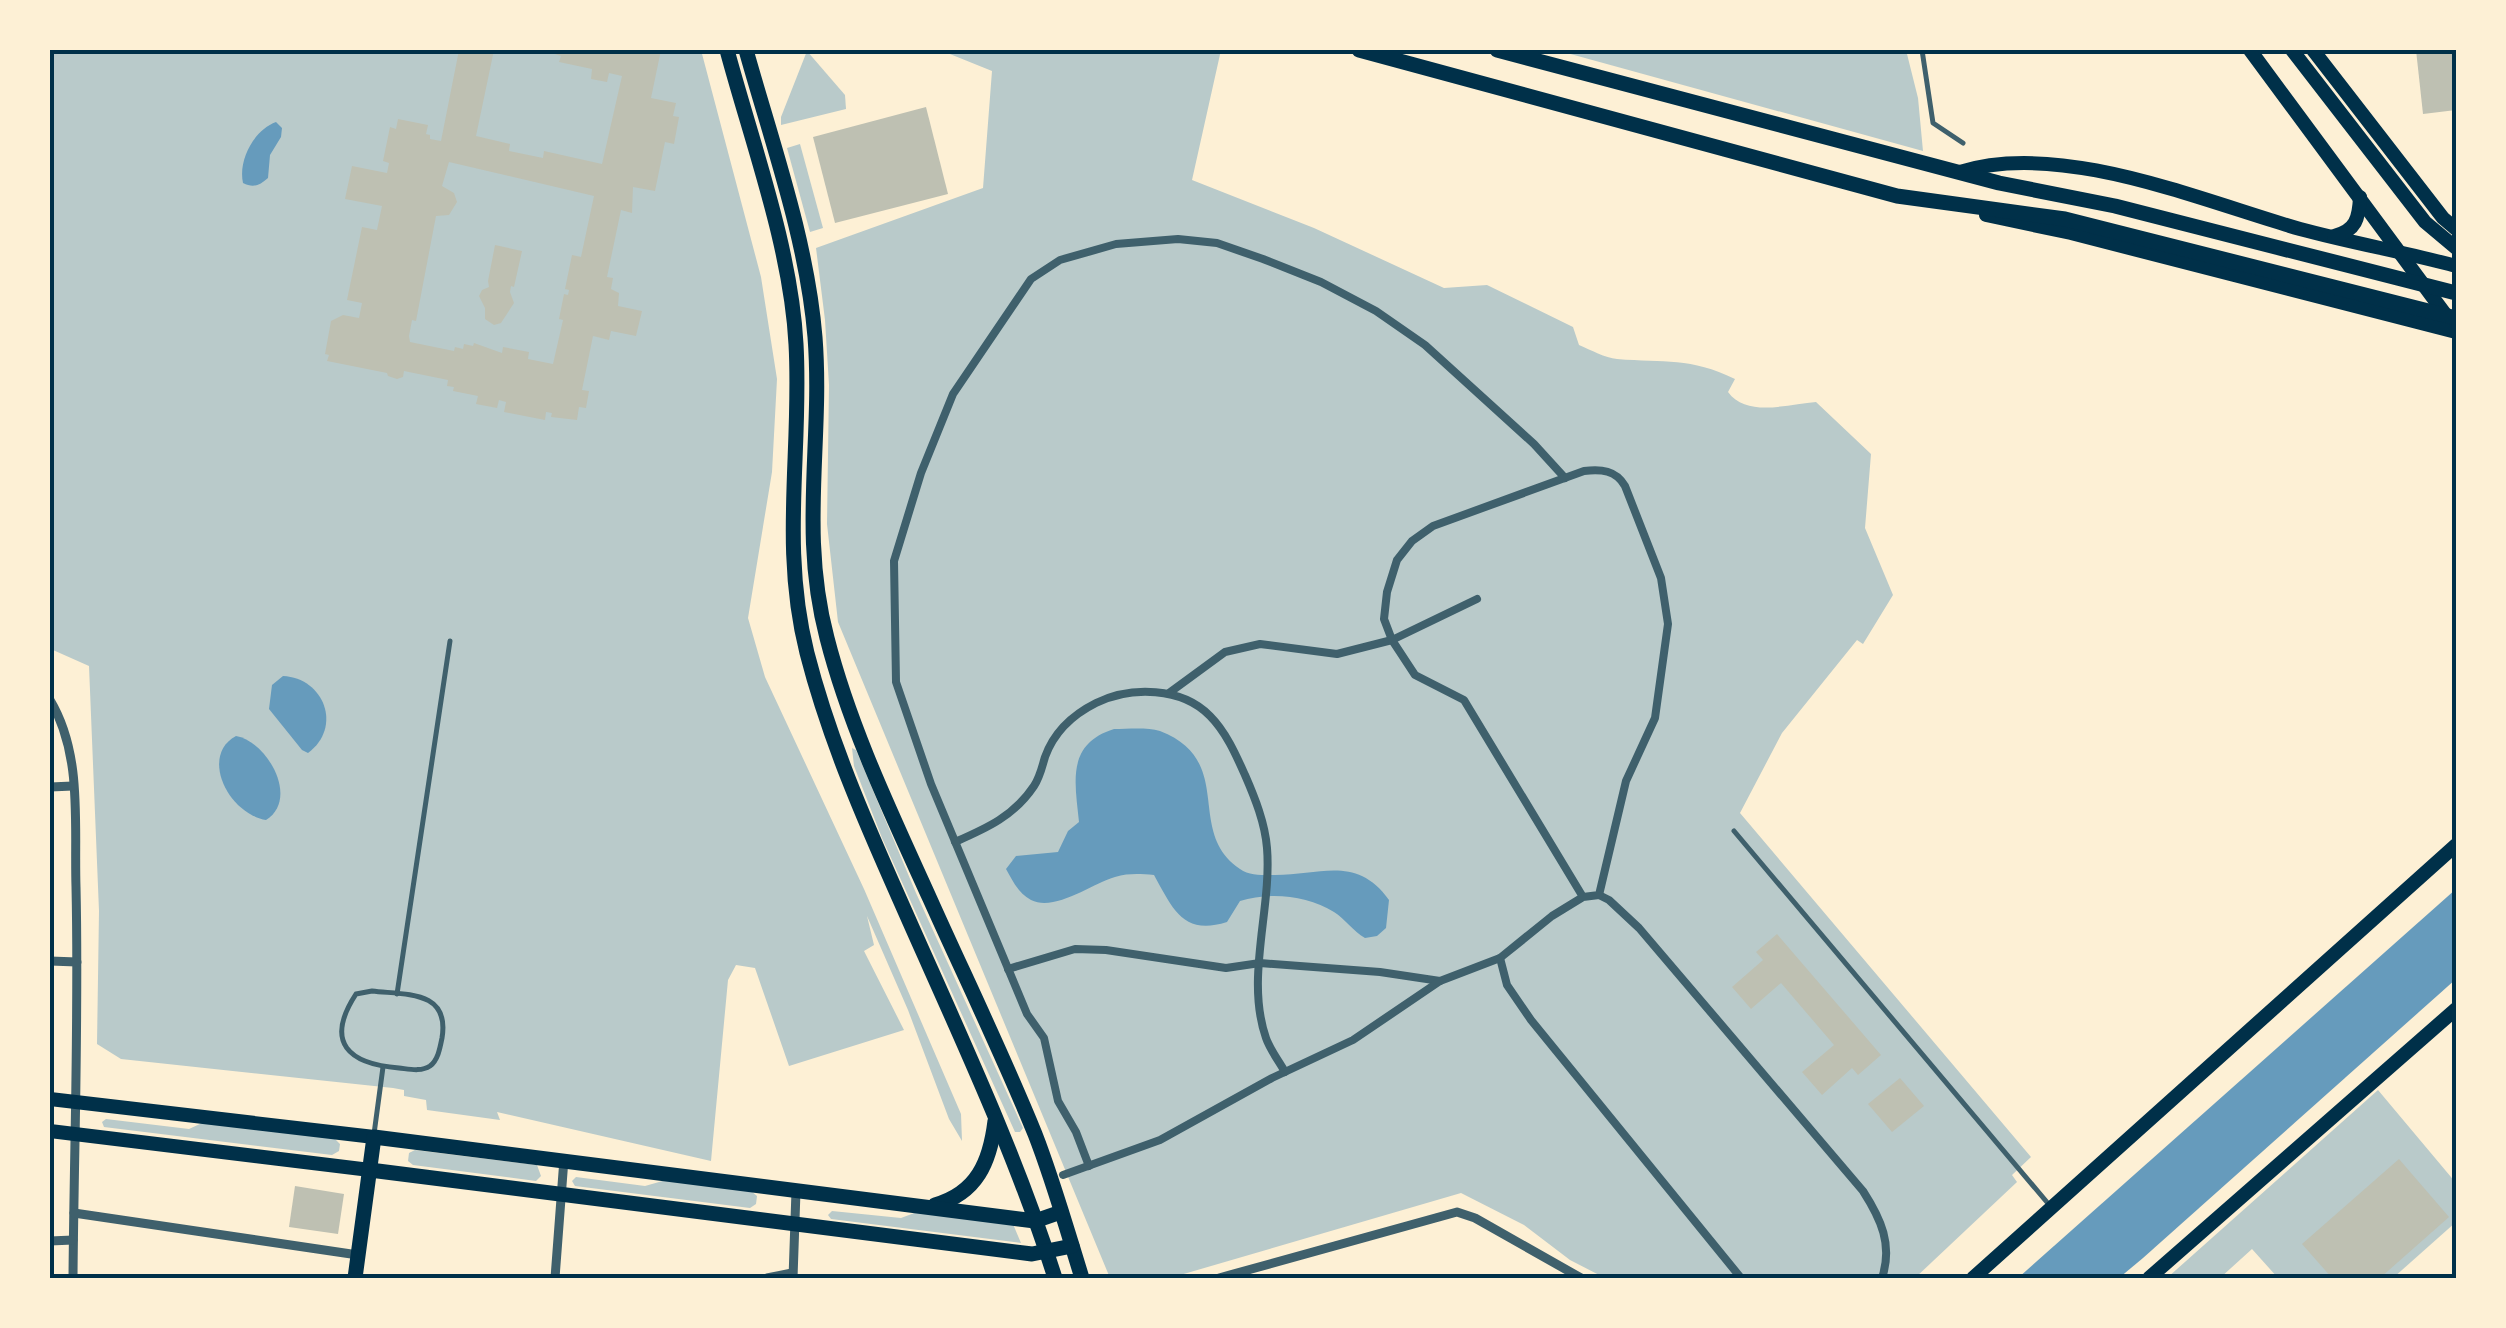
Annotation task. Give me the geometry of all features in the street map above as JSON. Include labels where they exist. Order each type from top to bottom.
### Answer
[{"type":"main road","points":[[727,50],[786,269],[793,314],[797,372],[792,528],[797,597],[806,648],[835,746],[857,803],[995,1117],[1055,1278]]},
{"type":"main road","points":[[746,50],[799,244],[812,313],[816,372],[811,488],[813,558],[832,658],[893,817],[1036,1136],[1082,1278]]},
{"type":"main road","points":[[1359,50],[1378,52],[1897,196],[2456,325]]},
{"type":"main road","points":[[1497,50],[1999,183],[2100,202],[2456,292]]},
{"type":"main road","points":[[2250,50],[2456,325]]},
{"type":"main road","points":[[2292,50],[2425,222],[2456,248]]},
{"type":"main road","points":[[2313,50],[2453,221]]},
{"type":"main road","points":[[1960,172],[1999,163],[2054,164],[2456,266]]},
{"type":"main road","points":[[1897,196],[2111,229],[2456,325]]},
{"type":"main road","points":[[2328,236],[2346,233],[2353,227],[2358,220],[2360,196]]},
{"type":"main road","points":[[1973,1278],[2456,844]]},
{"type":"main road","points":[[2148,1278],[2456,1009]]},
{"type":"main road","points":[[50,1100],[564,1159],[1035,1221],[1060,1212]]},
{"type":"main road","points":[[926,1208],[964,1193],[976,1179],[990,1150],[995,1117]]},
{"type":"main road","points":[[50,1131],[1032,1254],[1072,1246]]},
{"type":"main road","points":[[355,1278],[374,1137]]},
{"type":"street","points":[[1089,1166],[1058,1100],[1044,1038],[1027,1014],[955,842],[896,682],[894,561],[921,473],[953,394],[1031,279],[1060,260],[1116,244],[1178,239],[1217,243],[1321,282],[1376,311],[1425,345],[1566,478]]},
{"type":"street","points":[[1583,897],[1464,700],[1415,675],[1392,640],[1384,619],[1386,592],[1397,560],[1412,540],[1432,526],[1601,468],[1620,478],[1661,578],[1668,624],[1655,718],[1626,781],[1600,895]]},
{"type":"street","points":[[1169,694],[1224,652],[1260,644],[1338,654],[1392,640],[1477,599]]},
{"type":"street","points":[[955,842],[989,828],[1013,812],[1037,783],[1047,752],[1064,723],[1098,702],[1124,694],[1169,694],[1198,706],[1222,732],[1254,796],[1265,832],[1260,1000],[1266,1038],[1285,1072]]},
{"type":"street","points":[[50,700],[67,737],[73,786],[78,962],[73,1278]]},
{"type":"street","points":[[50,787],[73,786]]},
{"type":"street","points":[[1063,1176],[1160,1140],[1353,1040],[1440,981],[1500,958],[1552,916],[1583,897],[1600,895],[1639,928],[1863,1191],[1879,1215],[1887,1242],[1882,1278]]},
{"type":"street","points":[[1008,969],[1075,949],[1226,968],[1260,963],[1440,981]]},
{"type":"street","points":[[1500,958],[1507,985],[1531,1020],[1742,1278]]},
{"type":"street","points":[[50,960],[78,962]]},
{"type":"street","points":[[555,1278],[564,1159]]},
{"type":"street","points":[[767,1278],[793,1276],[796,1191]]},
{"type":"street","points":[[1219,1278],[1457,1212],[1475,1218],[1581,1278]]},
{"type":"street","points":[[74,1213],[358,1255]]},
{"type":"street","points":[[50,1240],[73,1240]]},
{"type":"street","points":[[1550,1278],[1557,1265]]},
{"type":"lane","points":[[1922,50],[1933,123],[1964,143]]},
{"type":"lane","points":[[397,994],[450,642]]},
{"type":"lane","points":[[1734,831],[2052,1209]]},
{"type":"lane","points":[[372,991],[429,999],[440,1009],[444,1023],[439,1054],[431,1066],[419,1070],[382,1067],[350,1055],[342,1042],[347,1008],[356,994],[372,991]]},
{"type":"lane","points":[[374,1137],[382,1067]]},
{"type":"shaded area","points":[[50,50],[701,50],[761,277],[777,379],[772,472],[748,618],[765,677],[864,889],[961,1114],[962,1141],[949,1119],[867,916],[874,945],[864,951],[904,1030],[789,1066],[755,968],[736,965],[728,980],[711,1161],[497,1112],[500,1120],[427,1110],[426,1100],[404,1096],[404,1090],[121,1059],[97,1044],[99,911],[89,666],[53,650],[50,644]]},
{"type":"shaded area","points":[[940,50],[1221,50],[1192,180],[1314,228],[1444,288],[1487,285],[1573,327],[1579,345],[1603,355],[1691,364],[1719,372],[1735,379],[1728,392],[1746,405],[1816,402],[1871,454],[1865,528],[1893,595],[1863,644],[1857,640],[1782,733],[1740,813],[2031,1157],[2012,1175],[2017,1182],[1915,1278],[1605,1278],[1570,1260],[1524,1225],[1461,1193],[1170,1278],[1110,1278],[838,622],[827,524],[829,385],[816,248],[983,188],[992,71]]},
{"type":"shaded area","points":[[1556,50],[1906,50],[1918,98],[1923,151]]},
{"type":"shaded area","points":[[807,51],[845,95],[846,109],[781,125],[781,117]]},
{"type":"shaded area","points":[[800,144],[823,228],[810,232],[787,148]]},
{"type":"shaded area","points":[[852,748],[1023,1128],[1020,1132],[1015,1132],[882,838],[854,766]]},
{"type":"shaded area","points":[[2378,1090],[2456,1183],[2456,1222],[2393,1278],[2278,1278],[2252,1249],[2220,1278],[2167,1278]]},
{"type":"shaded area","points":[[106,1119],[189,1129],[202,1123],[334,1138],[340,1144],[339,1151],[332,1155],[104,1127],[102,1122]]},
{"type":"shaded area","points":[[415,1150],[537,1165],[541,1176],[536,1181],[413,1165],[408,1161],[409,1153]]},
{"type":"shaded area","points":[[576,1177],[645,1186],[666,1180],[751,1191],[757,1196],[756,1204],[750,1208],[575,1186],[572,1181]]},
{"type":"shaded area","points":[[832,1211],[901,1218],[917,1212],[1013,1224],[1021,1243],[831,1219],[828,1215]]},
{"type":"water","points":[[276,122],[282,128],[281,137],[270,155],[268,178],[256,185],[243,183],[249,147]]},
{"type":"water","points":[[283,676],[309,685],[324,706],[325,730],[308,753],[269,709],[272,685]]},
{"type":"water","points":[[1114,729],[1160,731],[1183,744],[1197,760],[1204,778],[1215,836],[1224,853],[1240,869],[1258,875],[1335,871],[1363,877],[1389,900],[1386,928],[1377,936],[1365,938],[1323,906],[1275,896],[1240,901],[1227,922],[1200,925],[1174,909],[1154,875],[1115,877],[1051,902],[1026,897],[1006,869],[1016,856],[1058,852],[1068,831],[1079,822],[1076,779],[1081,754],[1088,744]]},
{"type":"water","points":[[236,736],[259,748],[280,786],[276,811],[266,820],[240,807],[223,782],[220,756]]},
{"type":"water","points":[[2456,889],[2456,979],[2143,1258],[2119,1278],[2018,1278]]},
{"type":"building","points":[[459,50],[494,50],[476,136],[510,144],[509,151],[543,158],[544,151],[602,164],[622,76],[609,73],[607,82],[591,79],[592,69],[559,62],[561,56],[542,50],[661,50],[651,98],[676,103],[673,116],[679,117],[674,144],[665,142],[655,191],[633,187],[632,213],[621,210],[607,277],[613,278],[611,289],[619,293],[618,306],[642,311],[636,336],[611,331],[609,340],[593,336],[582,390],[589,391],[586,408],[579,407],[577,420],[551,417],[552,413],[546,412],[545,420],[504,412],[506,402],[499,400],[497,408],[476,404],[478,396],[453,391],[454,387],[447,386],[448,380],[404,371],[403,377],[397,379],[387,373],[327,361],[331,321],[343,315],[359,318],[362,303],[347,300],[362,227],[377,230],[382,206],[345,199],[352,166],[387,173],[389,163],[383,161],[390,127],[396,129],[398,119],[428,125],[426,134],[430,139],[441,141]],"holes":[[[449,162],[594,196],[581,257],[572,255],[565,289],[569,290],[568,295],[564,294],[559,319],[563,320],[553,364],[528,359],[529,352],[503,347],[502,353],[474,343],[464,344],[463,349],[455,347],[454,351],[410,342],[436,216],[449,215],[457,202],[454,193],[442,186]]]},
{"type":"building","points":[[2416,50],[2455,50],[2456,110],[2423,114]]},
{"type":"building","points":[[926,107],[948,194],[835,223],[813,137]]},
{"type":"building","points":[[495,245],[522,251],[510,292],[514,303],[501,323],[494,325],[485,319],[479,296],[489,287]]},
{"type":"building","points":[[1777,934],[1881,1055],[1858,1075],[1852,1068],[1822,1095],[1802,1072],[1834,1045],[1781,983],[1751,1009],[1732,987],[1763,960],[1756,952]]},
{"type":"building","points":[[1900,1078],[1924,1106],[1892,1132],[1868,1104]]},
{"type":"building","points":[[2399,1159],[2449,1217],[2380,1278],[2332,1278],[2302,1244]]},
{"type":"building","points":[[295,1186],[344,1194],[338,1234],[289,1227]]}]
